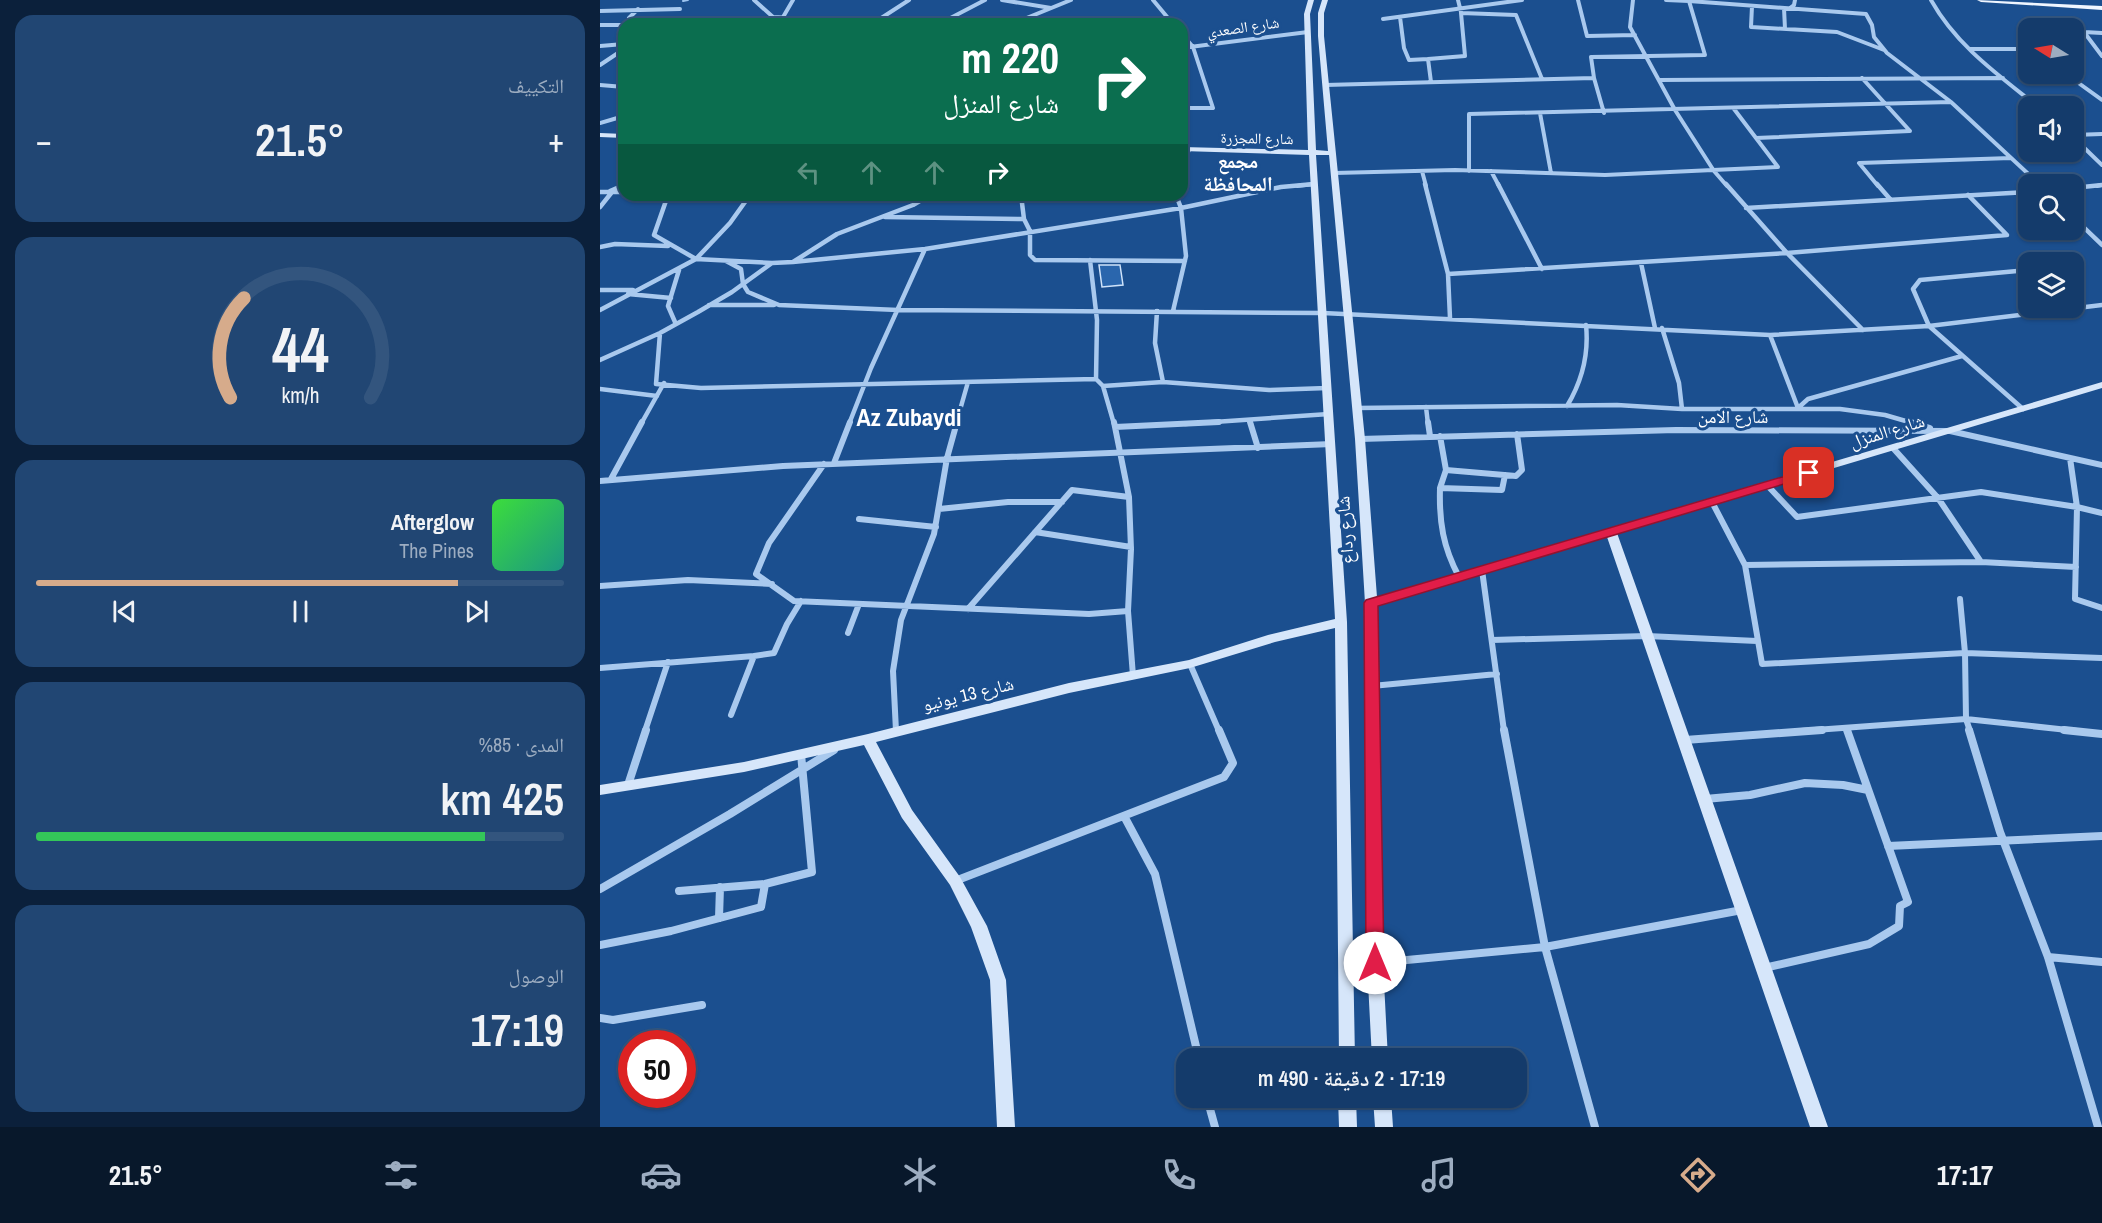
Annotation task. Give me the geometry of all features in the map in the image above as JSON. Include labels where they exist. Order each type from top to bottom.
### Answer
[{"type":"main road","name":"شارع رداع","points":[[1311,0],[1307,14],[1312,150],[1332,444],[1341,622],[1347,1048]]},
{"type":"main road","name":"شارع رداع","points":[[1325,0],[1321,13],[1321,36],[1360,439],[1371,603],[1375,963],[1379,1048]]},
{"type":"main road","points":[[1981,0],[2102,8]]},
{"type":"main road","points":[[2065,0],[2102,2]]},
{"type":"main road","points":[[600,135],[618,136]]},
{"type":"main road","name":"شارع المجزرة","points":[[1188,148],[1332,150]]},
{"type":"main road","name":"شارع المنزل","points":[[1371,603],[2102,386]]},
{"type":"main road","points":[[1611,532],[1819,1127]]},
{"type":"main road","name":"شارع 13 يونيو","points":[[600,790],[744,766],[868,739],[1069,688],[1190,663],[1273,638],[1341,622]]},
{"type":"main road","points":[[868,739],[908,814],[955,881],[979,926],[998,980],[1006,1127]]},
{"type":"main road","points":[[1347,1108],[1348,1127]]},
{"type":"main road","points":[[1383,1108],[1384,1127]]},
{"type":"street","points":[[754,0],[773,17],[785,18],[794,0]]},
{"type":"street","points":[[881,18],[909,0]]},
{"type":"street","points":[[950,18],[985,0]]},
{"type":"street","points":[[1002,0],[1052,8]]},
{"type":"street","points":[[1027,18],[1071,0]]},
{"type":"street","points":[[1153,0],[1168,18]]},
{"type":"street","points":[[1400,17],[1404,48],[1409,60],[1465,56],[1458,0]]},
{"type":"street","points":[[1383,19],[1460,11],[1522,0]]},
{"type":"street","points":[[1578,0],[1587,36],[1635,36]]},
{"type":"street","points":[[1633,0],[1630,27],[1675,110],[1714,171],[1787,253],[1863,330]]},
{"type":"street","points":[[1666,0],[1866,14],[1872,24],[1874,38],[1885,51],[1952,102],[2028,174]]},
{"type":"street","points":[[1790,8],[1794,5],[1795,0]]},
{"type":"street","points":[[1931,0],[1940,19],[1970,49],[2025,96]]},
{"type":"street","points":[[1604,112],[1590,57],[1705,56],[1689,2]]},
{"type":"street","points":[[1752,6],[1751,27],[1837,32],[1885,51]]},
{"type":"street","points":[[1784,8],[1785,29]]},
{"type":"street","points":[[629,18],[638,9]]},
{"type":"street","points":[[600,11],[680,9]]},
{"type":"street","points":[[1460,11],[1516,15],[1542,79]]},
{"type":"street","points":[[600,25],[618,25]]},
{"type":"street","name":"شارع الصعدي","points":[[1188,47],[1308,32]]},
{"type":"street","points":[[2084,32],[2102,33]]},
{"type":"street","points":[[2084,32],[2102,56]]},
{"type":"street","points":[[1188,41],[1193,47],[1213,108],[1188,108]]},
{"type":"street","points":[[600,46],[618,44]]},
{"type":"street","points":[[1970,49],[2018,49]]},
{"type":"street","points":[[600,65],[618,54]]},
{"type":"street","points":[[1428,59],[1431,82]]},
{"type":"street","points":[[1325,85],[1594,78]]},
{"type":"street","points":[[1756,138],[1910,131],[1862,78]]},
{"type":"street","points":[[1659,80],[2003,78]]},
{"type":"street","points":[[2080,84],[2102,100]]},
{"type":"street","points":[[600,85],[618,86]]},
{"type":"street","points":[[1469,171],[1469,114],[1952,102]]},
{"type":"street","points":[[1334,174],[1491,171],[1605,175],[1778,167],[1734,109]]},
{"type":"street","points":[[1540,113],[1551,173]]},
{"type":"street","points":[[600,123],[618,118]]},
{"type":"street","points":[[2084,135],[2102,134]]},
{"type":"street","points":[[2084,147],[2102,165]]},
{"type":"street","points":[[1890,199],[1859,163],[2011,158]]},
{"type":"street","points":[[1422,171],[1448,274],[1450,318]]},
{"type":"street","points":[[1491,171],[1542,268]]},
{"type":"street","points":[[666,201],[654,235],[669,246],[696,259],[772,263],[826,260],[925,249],[1181,208],[1281,187],[1315,184]]},
{"type":"street","points":[[2084,187],[2102,185]]},
{"type":"street","points":[[600,207],[610,192],[618,188]]},
{"type":"street","points":[[600,192],[618,192]]},
{"type":"street","points":[[1746,208],[2018,192]]},
{"type":"street","points":[[1448,274],[1787,253],[2007,235],[1968,195]]},
{"type":"street","points":[[600,310],[696,259],[730,223],[746,201]]},
{"type":"street","points":[[793,261],[837,234],[917,201]]},
{"type":"street","points":[[1022,201],[1024,219],[1030,231],[1030,255],[1035,260],[1185,261]]},
{"type":"street","points":[[1173,311],[1185,261],[1181,208],[1178,201]]},
{"type":"street","points":[[882,217],[1024,219]]},
{"type":"street","points":[[2084,228],[2102,245]]},
{"type":"street","points":[[600,247],[615,244],[669,246]]},
{"type":"street","points":[[834,464],[864,383],[925,249]]},
{"type":"street","points":[[1090,260],[1099,310],[1096,379]]},
{"type":"street","points":[[726,261],[741,269],[743,284],[748,292],[779,305]]},
{"type":"street","points":[[1641,262],[1655,328]]},
{"type":"street","points":[[600,360],[660,333],[675,322],[743,284],[772,263]]},
{"type":"street","points":[[675,322],[668,306],[679,270]]},
{"type":"street","points":[[2018,271],[1920,280],[1913,289],[1929,326],[2023,409]]},
{"type":"street","points":[[600,290],[634,290]]},
{"type":"street","points":[[627,294],[671,298]]},
{"type":"street","points":[[708,305],[779,305],[897,310],[1323,313],[1770,335],[1929,326],[2018,315]]},
{"type":"street","points":[[2084,307],[2102,305]]},
{"type":"street","points":[[1157,311],[1154,338],[1156,358],[1163,382]]},
{"type":"street","points":[[1567,406],[1578,388],[1585,358],[1586,325]]},
{"type":"street","points":[[1662,328],[1679,383],[1682,409]]},
{"type":"street","points":[[660,333],[656,384],[701,388],[1096,379],[1103,386],[1115,427],[1130,497],[1131,547],[1128,611],[1133,676]]},
{"type":"street","points":[[1770,335],[1798,408]]},
{"type":"street","points":[[1798,408],[1808,399],[1962,356]]},
{"type":"street","points":[[896,731],[893,671],[901,620],[936,527],[947,458],[968,382]]},
{"type":"street","points":[[1103,386],[1163,382],[1272,390],[1310,391],[1328,388]]},
{"type":"street","points":[[611,479],[664,383]]},
{"type":"street","points":[[600,389],[657,396]]},
{"type":"street","points":[[1357,408],[1567,406],[1840,409],[1885,415],[1907,423],[1947,431]]},
{"type":"street","points":[[1426,407],[1430,436]]},
{"type":"street","points":[[1115,427],[1250,422],[1330,414]]},
{"type":"street","points":[[1250,422],[1258,448]]},
{"type":"street","name":"شارع الامن","points":[[1360,439],[1676,430],[1947,431],[2102,465]]},
{"type":"street","points":[[1446,470],[1516,476],[1522,470],[1517,434]]},
{"type":"street","points":[[1440,436],[1446,470],[1440,488],[1439,519],[1443,549],[1459,577]]},
{"type":"street","points":[[600,481],[824,464],[1332,444]]},
{"type":"street","points":[[1893,447],[1938,498],[1981,562]]},
{"type":"street","points":[[2070,458],[2077,507],[2075,599],[2102,608]]},
{"type":"street","points":[[824,464],[769,543],[756,574],[794,601],[1089,614],[1128,611]]},
{"type":"street","points":[[1440,488],[1502,490],[1505,475]]},
{"type":"street","points":[[1767,485],[1797,517],[1981,492],[2102,513]]},
{"type":"street","points":[[968,609],[1072,490],[1130,497]]},
{"type":"street","points":[[939,509],[1008,502],[1062,502]]},
{"type":"street","points":[[1712,502],[1745,565],[1762,664],[1965,653],[2102,658]]},
{"type":"street","points":[[859,519],[936,527]]},
{"type":"street","points":[[1035,532],[1131,547]]},
{"type":"street","points":[[1745,565],[1981,562],[2076,567]]},
{"type":"street","points":[[1482,570],[1505,735],[1545,947],[1595,1127]]},
{"type":"street","points":[[600,586],[688,580],[772,584]]},
{"type":"street","points":[[1960,599],[1965,653],[1966,719],[2004,842],[2048,957],[2098,1127]]},
{"type":"street","points":[[600,668],[774,653],[787,624],[801,601]]},
{"type":"street","points":[[849,633],[859,604]]},
{"type":"street","points":[[1492,640],[1647,636],[1758,641]]},
{"type":"street","points":[[731,715],[753,656]]},
{"type":"street","points":[[628,785],[668,662]]},
{"type":"street","points":[[955,881],[1224,777],[1233,763],[1190,663]]},
{"type":"street","points":[[1372,686],[1497,674]]},
{"type":"street","points":[[1685,740],[1966,719],[2102,734]]},
{"type":"street","points":[[1764,968],[1869,944],[1899,926],[1899,906],[1908,902],[1847,729]]},
{"type":"street","points":[[600,889],[843,744]]},
{"type":"street","points":[[679,891],[765,884],[812,872],[801,754]]},
{"type":"street","points":[[1705,799],[1750,795],[1805,783],[1843,785],[1868,790]]},
{"type":"street","points":[[1124,816],[1155,874],[1196,1048]]},
{"type":"street","points":[[1888,846],[2102,836]]},
{"type":"street","points":[[600,945],[671,931],[761,907],[765,884]]},
{"type":"street","points":[[720,888],[720,918]]},
{"type":"street","points":[[1375,963],[1545,947],[1743,909]]},
{"type":"street","points":[[2048,957],[2102,962]]},
{"type":"street","points":[[600,1018],[613,1020],[702,1005]]},
{"type":"street","points":[[1210,1108],[1215,1127]]},
{"type":"building","points":[[1099,265],[1120,265],[1123,285],[1102,287]]},
{"type":"waterway","points":[[683,1],[688,0]]},
{"type":"district","name":"مجمع المحافظة","points":[[1238,172]]},
{"type":"district","name":"Az Zubaydi","points":[[909,417]]},
{"type":"route","points":[[1375,963],[1371,603],[1809,473]]}]
